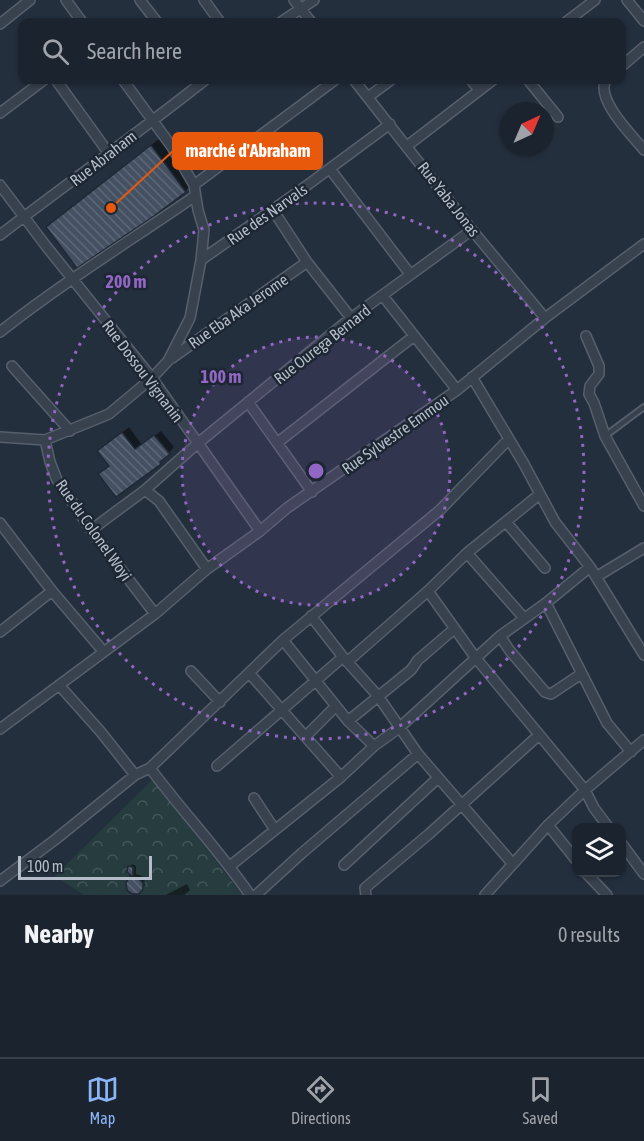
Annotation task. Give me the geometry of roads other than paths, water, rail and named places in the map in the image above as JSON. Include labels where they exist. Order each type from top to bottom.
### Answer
[{"type":"street","points":[[0,24],[30,0]]},
{"type":"street","points":[[66,0],[79,18]]},
{"type":"street","points":[[140,0],[153,18]]},
{"type":"street","points":[[204,0],[217,18]]},
{"type":"street","points":[[294,0],[308,18]]},
{"type":"street","points":[[287,18],[314,0]]},
{"type":"street","points":[[571,18],[595,0]]},
{"type":"street","points":[[627,0],[644,21]]},
{"type":"street","points":[[626,62],[644,47]]},
{"type":"street","points":[[0,113],[39,84]]},
{"type":"street","points":[[59,84],[110,155]]},
{"type":"street","points":[[0,437],[45,440],[109,414],[152,378],[168,361],[190,318],[204,230],[194,184],[172,147],[126,84]]},
{"type":"street","name":"Rue Abraham","points":[[0,235],[110,155],[197,84]]},
{"type":"street","points":[[194,184],[330,84]]},
{"type":"street","name":"Rue Yaba Jonas","points":[[357,84],[472,230],[545,318]]},
{"type":"street","points":[[368,97],[386,84]]},
{"type":"street","points":[[474,84],[479,90]]},
{"type":"street","points":[[407,146],[487,84]]},
{"type":"street","points":[[531,84],[558,117]]},
{"type":"street","points":[[605,84],[603,90],[606,100],[644,150]]},
{"type":"street","name":"Rue des Narvals","points":[[201,260],[390,124]]},
{"type":"street","points":[[330,169],[410,274]]},
{"type":"street","name":"Rue Dossou Vignanin","points":[[0,185],[152,378],[260,531]]},
{"type":"street","points":[[0,332],[72,279],[195,196]]},
{"type":"street","points":[[273,210],[308,262],[351,318]]},
{"type":"street","name":"Rue Ourega Bernard","points":[[91,530],[145,490],[197,444],[351,318],[472,230]]},
{"type":"street","name":"Rue Sylvestre Emmou","points":[[0,729],[155,614],[287,508],[457,390],[545,318],[644,244]]},
{"type":"street","name":"Rue Eba Aka Jerome","points":[[168,361],[308,262]]},
{"type":"street","points":[[383,296],[457,390]]},
{"type":"street","points":[[278,444],[414,336]]},
{"type":"street","points":[[586,336],[599,366],[599,374],[588,390],[605,436],[644,506]]},
{"type":"street","points":[[12,366],[70,431]]},
{"type":"street","points":[[472,376],[555,522],[590,567],[644,655]]},
{"type":"street","points":[[248,402],[312,492]]},
{"type":"street","points":[[0,881],[56,840],[135,775],[150,768],[283,640],[440,510],[509,439]]},
{"type":"street","name":"Rue du Colonel Woyi","points":[[45,440],[57,480],[91,530],[155,614]]},
{"type":"street","points":[[145,490],[159,501],[207,570]]},
{"type":"street","points":[[217,766],[281,709],[345,660],[540,494]]},
{"type":"street","points":[[506,522],[545,568]]},
{"type":"street","points":[[0,523],[3,534],[103,651]]},
{"type":"street","points":[[596,577],[644,548]]},
{"type":"street","points":[[468,553],[524,618]]},
{"type":"street","points":[[230,866],[341,777],[374,746],[399,728],[500,636],[590,567]]},
{"type":"street","points":[[0,632],[52,591]]},
{"type":"street","points":[[428,591],[475,657],[585,790],[605,823]]},
{"type":"street","points":[[546,603],[580,674],[597,701],[607,723],[630,752]]},
{"type":"street","points":[[311,616],[345,660],[378,696],[418,754],[512,863]]},
{"type":"street","points":[[348,720],[411,670],[418,660],[454,629]]},
{"type":"street","points":[[500,636],[545,692],[551,694],[580,674]]},
{"type":"street","points":[[283,640],[348,720],[374,746]]},
{"type":"street","points":[[191,671],[220,702]]},
{"type":"street","points":[[250,674],[341,777]]},
{"type":"street","points":[[59,685],[135,775]]},
{"type":"street","points":[[306,736],[336,706]]},
{"type":"street","points":[[362,894],[365,888],[539,735]]},
{"type":"street","points":[[485,895],[548,825],[644,740]]},
{"type":"street","points":[[256,895],[418,754]]},
{"type":"street","points":[[150,768],[180,809],[230,866],[250,895]]},
{"type":"street","points":[[344,865],[438,778]]},
{"type":"street","points":[[254,798],[275,830]]},
{"type":"street","points":[[548,825],[572,855]]},
{"type":"street","points":[[626,851],[644,874]]},
{"type":"street","points":[[589,877],[607,895]]},
{"type":"lane","points":[[605,436],[643,409]]},
{"type":"place","name":"marché d'Abraham","points":[[111,208]]}]
